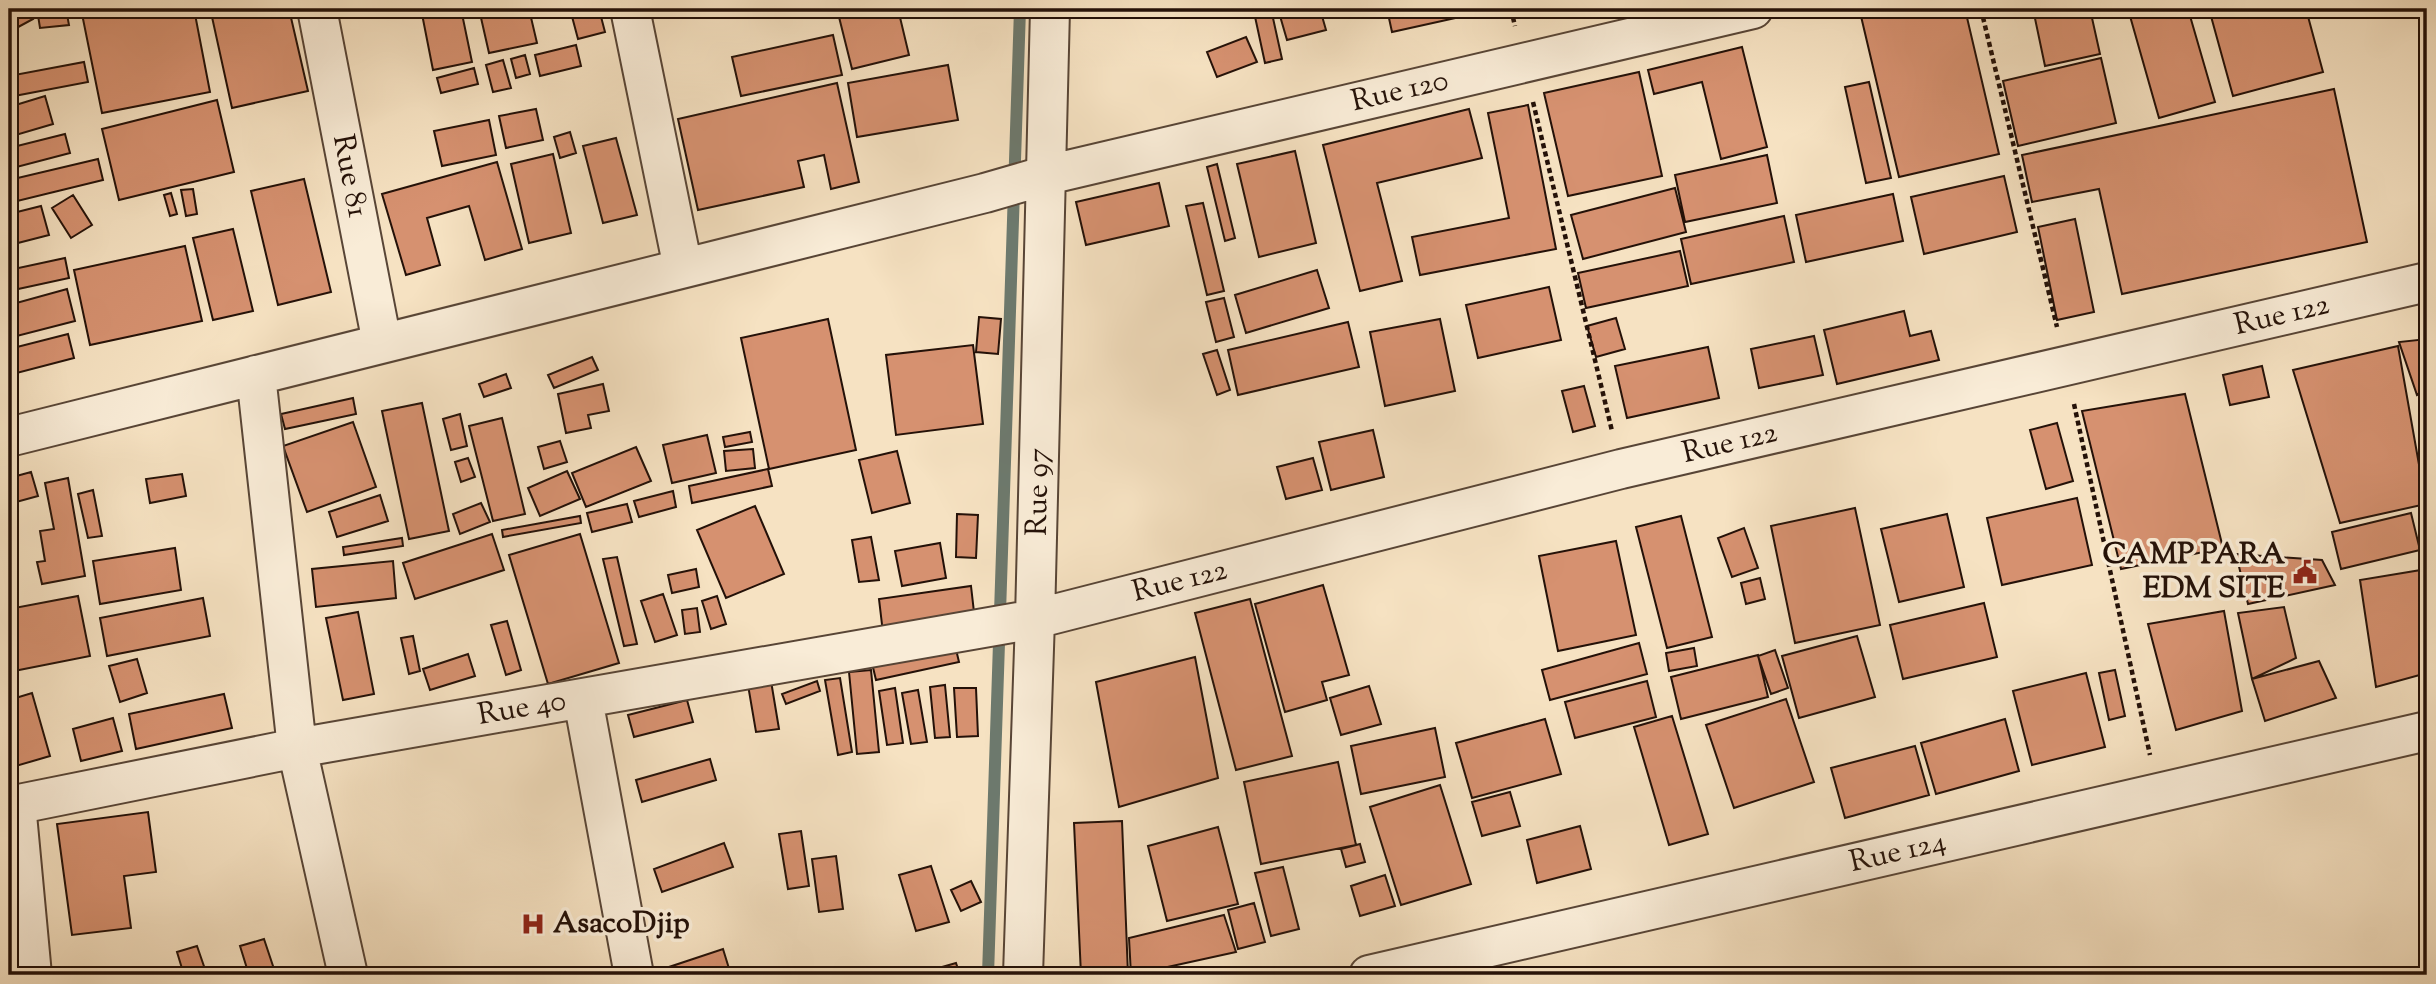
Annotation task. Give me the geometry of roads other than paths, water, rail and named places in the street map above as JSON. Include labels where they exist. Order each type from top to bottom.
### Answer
[{"type":"street","name":"Rue 81","points":[[317,9],[382,343]]},
{"type":"street","points":[[630,9],[682,268]]},
{"type":"street","name":"Rue 97","points":[[1023,975],[1050,9]]},
{"type":"street","name":"Rue 120","points":[[9,437],[985,193],[1047,175],[1754,9]]},
{"type":"street","name":"Rue 122","points":[[1035,619],[1621,469],[2427,282]]},
{"type":"street","points":[[256,376],[297,748],[348,975]]},
{"type":"street","name":"Rue 40","points":[[13,805],[297,748],[963,629],[1035,619]]},
{"type":"street","points":[[583,699],[634,975]]},
{"type":"street","name":"Rue 124","points":[[1368,975],[2427,731]]},
{"type":"street","points":[[13,805],[32,975]]},
{"type":"waterway","points":[[988,975],[1020,9]]},
{"type":"place","name":"CAMP PARA EDM SITE","points":[[2305,572]]},
{"type":"place","name":"AsacoDjip","points":[[533,924]]}]
